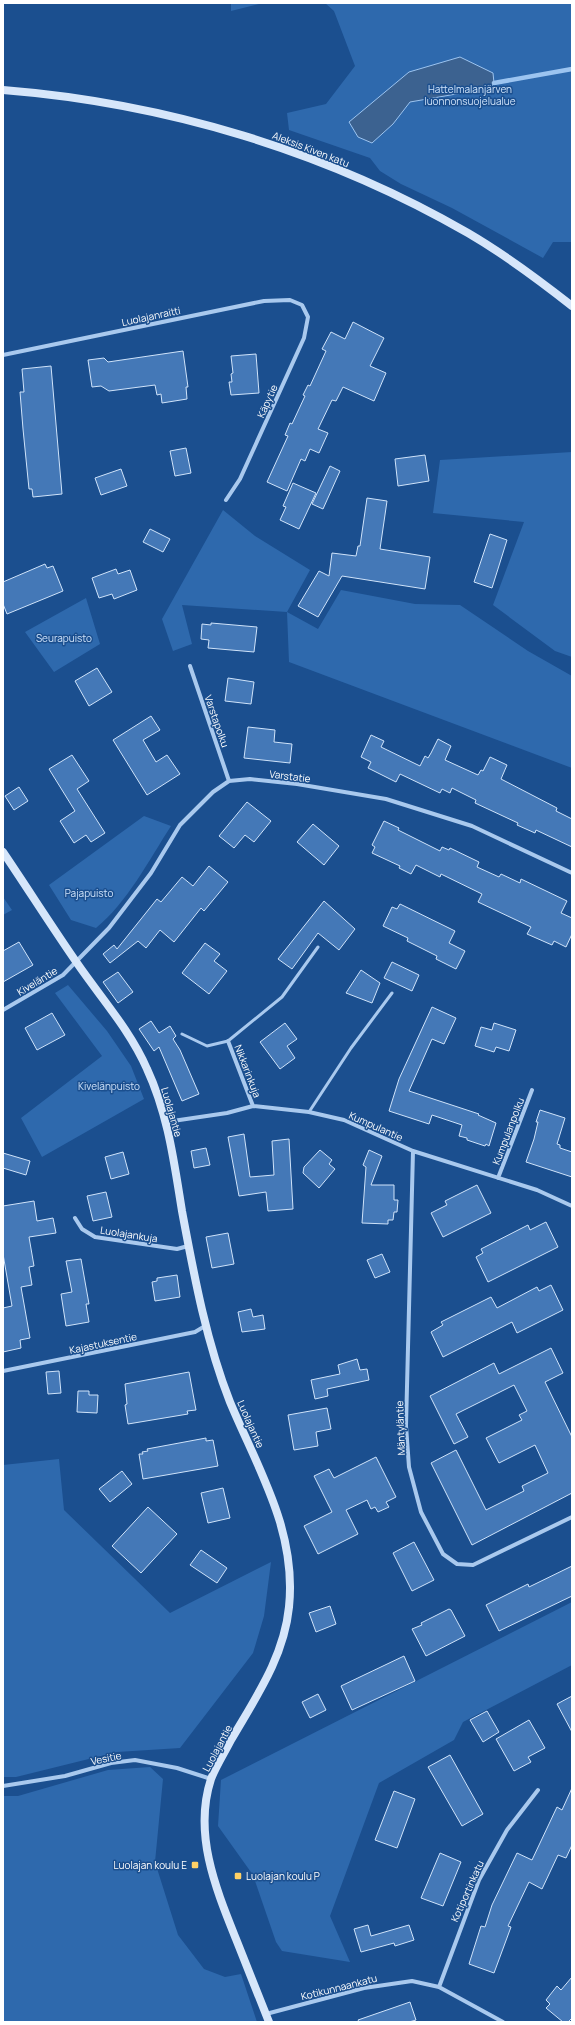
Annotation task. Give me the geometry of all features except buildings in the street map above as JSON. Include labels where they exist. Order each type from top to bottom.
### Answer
[{"type":"main road","name":"Aleksis Kiven katu","points":[[6,91],[102,102],[162,114],[226,129],[293,152],[392,195],[469,233],[542,283],[572,306]]},
{"type":"main road","name":"Luolajantie","points":[[3,852],[76,962],[129,1035],[146,1066],[166,1122],[188,1246],[205,1326],[230,1400],[263,1475],[278,1514],[286,1541],[289,1575],[289,1606],[282,1642],[274,1666],[211,1779],[205,1832],[213,1882],[268,2018]]},
{"type":"street","name":"Luolajanraitti","points":[[3,355],[264,301],[290,300],[302,305]]},
{"type":"street","name":"Käpytie","points":[[226,500],[240,479],[304,338],[308,317],[302,305]]},
{"type":"street","name":"Varstapolku","points":[[190,666],[229,781]]},
{"type":"street","name":"Varstatie","points":[[76,962],[109,928],[146,879],[180,825],[213,792],[229,781],[250,779],[289,783],[386,799],[472,826],[572,873]]},
{"type":"street","name":"Kiveläntie","points":[[3,1010],[63,975],[76,962]]},
{"type":"street","name":"Nikkarinkuja","points":[[228,1041],[253,1106]]},
{"type":"street","name":"Kumpulanpolku","points":[[498,1178],[532,1090]]},
{"type":"street","name":"Kumpulantie","points":[[166,1122],[227,1113],[253,1106],[309,1112],[344,1120],[413,1151],[537,1190],[572,1206]]},
{"type":"street","name":"Mäntyläntie","points":[[413,1151],[406,1426],[409,1467],[421,1512],[443,1554],[457,1564],[473,1565],[572,1517]]},
{"type":"street","name":"Luolajankuja","points":[[75,1218],[82,1229],[95,1237],[177,1249],[188,1246]]},
{"type":"street","name":"Kajastuksentie","points":[[3,1371],[195,1332],[205,1326]]},
{"type":"street","name":"Vesitie","points":[[3,1786],[64,1776],[111,1763],[135,1760],[177,1768],[211,1779]]},
{"type":"street","name":"Kotiportinkatu","points":[[439,1987],[479,1880],[507,1830],[538,1790]]},
{"type":"street","name":"Kotikunnaankatu","points":[[268,2018],[370,1987],[412,1981],[439,1987],[502,2022]]},
{"type":"lane","points":[[182,1034],[207,1046],[228,1041],[282,997],[318,947]]},
{"type":"lane","points":[[309,1112],[351,1048],[392,993]]},
{"type":"green space","points":[[231,3],[263,3],[231,11]]},
{"type":"green space","name":"Hattelmalanjärven luonnonsuojelualue","points":[[325,3],[572,3],[572,242],[553,242],[543,258],[452,208],[401,184],[380,171],[370,158],[289,130],[287,113],[326,104],[355,66],[334,11]]},
{"type":"green space","points":[[572,452],[572,657],[555,651],[493,605],[524,522],[433,513],[440,460]]},
{"type":"green space","points":[[223,510],[255,536],[310,570],[287,612],[182,605],[192,644],[173,651],[162,619]]},
{"type":"green space","points":[[341,590],[415,604],[460,605],[528,651],[572,676],[572,768],[289,662],[287,612],[318,629]]},
{"type":"green space","name":"Seurapuisto","points":[[86,598],[100,644],[54,672],[25,632]]},
{"type":"green space","name":"Pajapuisto","points":[[144,816],[171,826],[128,894],[96,928],[71,920],[49,885]]},
{"type":"green space","points":[[3,897],[12,910],[3,915]]},
{"type":"green space","name":"Kivelänpuisto","points":[[68,985],[107,1031],[131,1066],[144,1099],[42,1157],[21,1118],[102,1056],[55,993]]},
{"type":"green space","points":[[59,1459],[64,1510],[170,1613],[271,1562],[264,1616],[253,1653],[180,1748],[117,1752],[16,1777],[3,1777],[3,1465]]},
{"type":"green space","points":[[572,1602],[572,1665],[463,1722],[454,1740],[379,1783],[330,1916],[350,1962],[282,1951],[276,1942],[253,1875],[218,1826],[221,1780]]},
{"type":"green space","points":[[150,1767],[163,1779],[155,1862],[178,1935],[204,1969],[225,1977],[241,1974],[257,2022],[3,2022],[3,1796],[18,1796],[108,1770]]},
{"type":"shaded area","points":[[460,57],[493,73],[494,83],[491,88],[410,102],[393,124],[372,143],[358,137],[349,122],[409,72]]},
{"type":"waterway","points":[[494,83],[572,69]]},
{"type":"place","name":"Luolajan koulu E","points":[[195,1865]]},
{"type":"place","name":"Luolajan koulu P","points":[[238,1876]]}]
